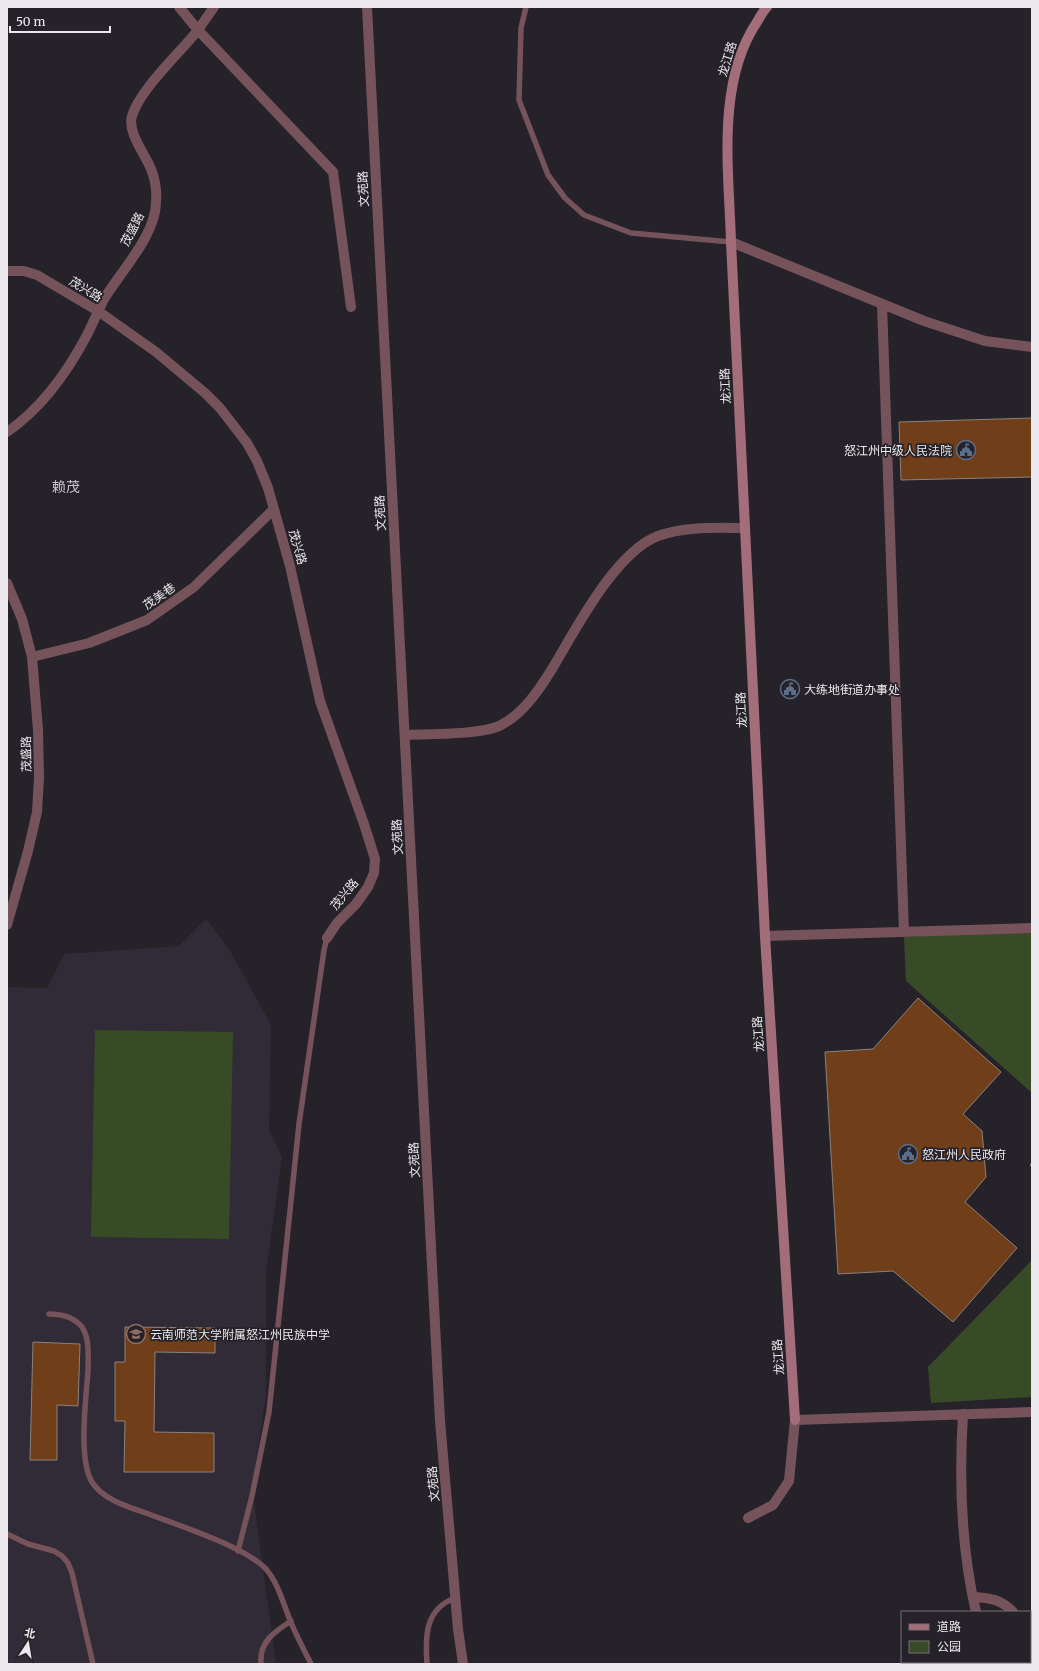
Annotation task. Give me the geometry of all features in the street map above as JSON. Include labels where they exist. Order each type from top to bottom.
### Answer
[{"type":"main road","name":"龙江路","points":[[767,7],[749,34],[738,62],[730,96],[728,131],[731,242],[765,936],[795,1420]]},
{"type":"street","points":[[179,7],[198,30],[333,172],[351,307]]},
{"type":"street","name":"茂盛路","points":[[7,432],[31,412],[62,374],[87,334],[98,311],[144,238],[152,220],[156,204],[154,180],[132,131],[131,117],[148,89],[198,30],[214,7]]},
{"type":"street","name":"文苑路","points":[[367,7],[440,1421],[455,1598],[463,1664]]},
{"type":"street","points":[[731,242],[924,321],[973,337],[998,343],[1032,347]]},
{"type":"street","name":"茂兴路","points":[[7,272],[24,270],[30,272],[98,311],[139,339],[181,371],[220,408],[244,438],[257,461],[266,481],[290,566],[320,701],[375,859],[374,873],[363,895],[337,923],[327,938]]},
{"type":"street","points":[[882,304],[904,932]]},
{"type":"street","name":"茂美巷","points":[[32,657],[89,643],[148,620],[194,587],[274,509]]},
{"type":"street","points":[[405,735],[485,730],[501,725],[517,714],[542,686],[593,602],[622,562],[638,547],[658,536],[683,529],[745,528]]},
{"type":"street","name":"茂盛路","points":[[7,583],[24,624],[32,657],[38,730],[37,812],[28,851],[7,925]]},
{"type":"street","points":[[765,936],[1032,928]]},
{"type":"street","points":[[748,1518],[773,1505],[789,1481],[795,1420],[1032,1412]]},
{"type":"street","points":[[962,1414],[962,1494],[965,1546],[976,1611]]},
{"type":"street","points":[[973,1597],[988,1598],[1006,1604],[1012,1611]]},
{"type":"lane","points":[[526,7],[521,28],[519,100],[548,175],[565,198],[584,215],[631,232],[731,242]]},
{"type":"lane","points":[[238,1551],[252,1496],[269,1412],[299,1124],[327,938]]},
{"type":"lane","points":[[49,1314],[63,1315],[74,1320],[82,1328],[87,1338],[88,1362],[85,1452],[87,1471],[93,1484],[104,1494],[120,1503],[184,1527],[255,1560],[273,1579],[311,1664]]},
{"type":"lane","points":[[7,1534],[16,1540],[54,1552],[62,1556],[68,1563],[72,1573],[93,1664]]},
{"type":"lane","points":[[427,1664],[426,1638],[429,1624],[439,1606],[455,1598]]},
{"type":"lane","points":[[261,1664],[261,1652],[266,1641],[276,1631],[291,1621]]},
{"type":"shaded area","name":"云南师范大学附属怒江州民族中学","points":[[206,919],[229,949],[271,1025],[269,1130],[282,1157],[266,1273],[266,1396],[252,1487],[276,1664],[7,1664],[7,987],[47,988],[64,954],[179,946]]},
{"type":"green space","points":[[1032,930],[1032,1093],[906,981],[904,937]]},
{"type":"green space","points":[[95,1030],[233,1032],[229,1239],[91,1237]]},
{"type":"green space","points":[[1032,1260],[1032,1397],[931,1403],[928,1367]]},
{"type":"building","name":"怒江州中级人民法院","points":[[1032,418],[1032,477],[901,480],[899,422]]},
{"type":"building","name":"怒江州人民政府","points":[[918,998],[1001,1072],[963,1114],[982,1131],[986,1177],[965,1202],[1017,1248],[953,1322],[893,1271],[838,1274],[825,1052],[873,1049]]},
{"type":"building","points":[[125,1327],[215,1328],[215,1353],[155,1352],[154,1432],[214,1433],[214,1472],[124,1472],[125,1421],[115,1421],[115,1362],[125,1362]]},
{"type":"building","points":[[33,1342],[80,1344],[78,1406],[57,1405],[57,1460],[30,1460]]},
{"type":"place","name":"怒江州中级人民法院","points":[[966,450]]},
{"type":"place","name":"大练地街道办事处","points":[[790,689]]},
{"type":"place","name":"怒江州人民政府","points":[[908,1154]]},
{"type":"place","name":"云南师范大学附属怒江州民族中学","points":[[136,1334]]},
{"type":"district","name":"赖茂","points":[[66,487]]}]
